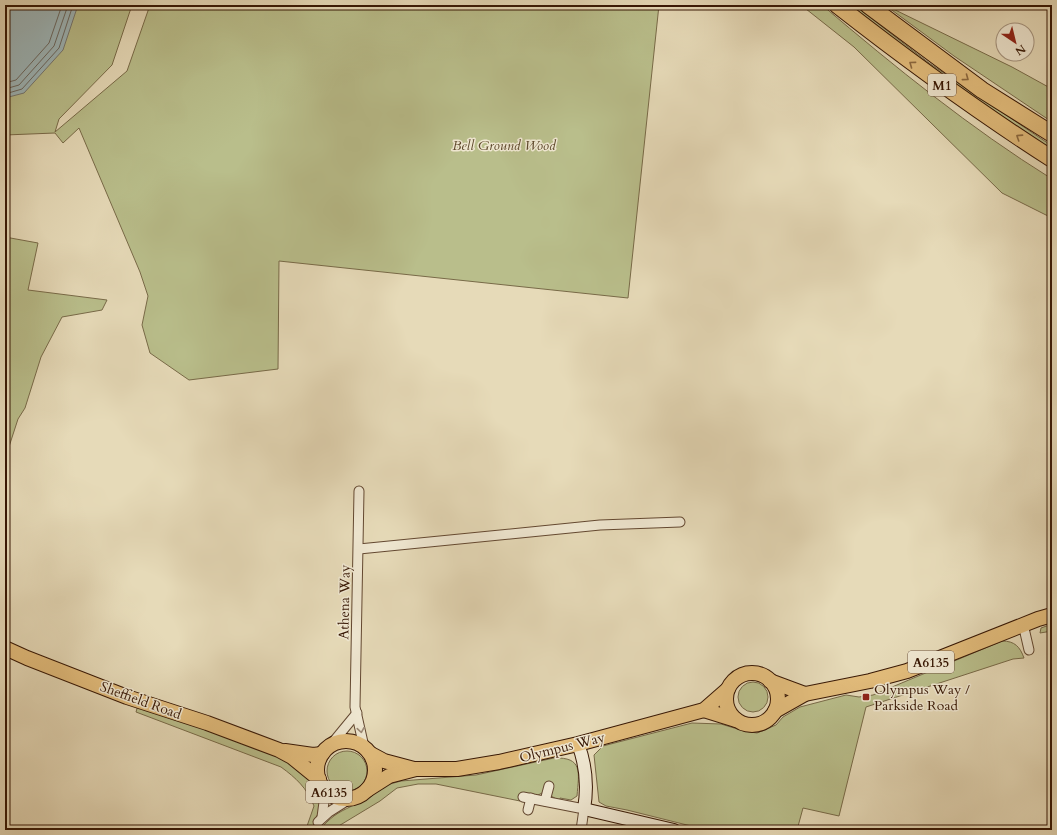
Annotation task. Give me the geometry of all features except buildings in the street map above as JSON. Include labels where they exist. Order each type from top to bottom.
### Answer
[{"type":"highway","name":"M1","points":[[837,5],[907,60],[972,106],[1052,159]]},
{"type":"highway","name":"M1","points":[[868,5],[982,90],[1052,134]]},
{"type":"main road","name":"A6135","points":[[704,710],[744,724],[753,725],[762,723],[775,711],[805,694],[870,682],[907,671],[1023,624],[1052,615]]},
{"type":"main road","name":"Sheffield Road","points":[[5,648],[127,697],[207,723],[279,750],[292,757],[321,782]]},
{"type":"main road","name":"Olympus Way","points":[[350,798],[360,795],[389,776],[416,769],[457,768],[499,762],[578,744],[704,710],[739,677],[747,674],[755,674],[805,694]]},
{"type":"main road","points":[[770,681],[777,695],[778,703],[775,711]]},
{"type":"main road","points":[[728,689],[726,697],[727,706],[730,714],[736,720]]},
{"type":"main road","name":"Olympus Way","points":[[325,751],[337,743],[346,741],[356,743],[384,761],[416,769]]},
{"type":"main road","name":"Sheffield Road","points":[[279,750],[298,754],[325,751]]},
{"type":"main road","name":"A6135","points":[[325,751],[318,763],[321,782],[335,796],[350,798]]},
{"type":"main road","name":"A6135","points":[[367,790],[373,782],[375,773],[374,763],[368,751]]},
{"type":"street","name":"Athena Way","points":[[359,491],[355,707],[368,751]]},
{"type":"street","points":[[359,549],[600,525],[680,522]]},
{"type":"street","points":[[1023,624],[1029,650]]},
{"type":"street","points":[[325,751],[357,713]]},
{"type":"street","points":[[578,744],[586,772],[587,794],[581,830]]},
{"type":"street","points":[[321,782],[324,802],[320,820],[339,804],[350,798]]},
{"type":"street","points":[[545,801],[548,786]]},
{"type":"street","points":[[528,810],[527,797],[584,808],[674,830]]},
{"type":"green space","name":"Bell Ground Wood","points":[[5,5],[132,5],[112,65],[59,119],[55,132],[127,71],[150,5],[659,5],[628,298],[279,261],[278,369],[189,380],[150,353],[142,325],[148,296],[140,272],[79,128],[63,143],[55,133],[5,135]]},
{"type":"green space","points":[[801,5],[822,5],[877,51],[962,118],[1052,179],[1052,218],[1002,193],[854,47]]},
{"type":"green space","points":[[849,5],[854,5],[929,63],[1052,146],[1052,150],[934,70]]},
{"type":"green space","points":[[885,5],[995,59],[995,62],[1002,62],[1012,67],[1052,89],[1052,122],[954,56]]},
{"type":"green space","points":[[5,237],[38,243],[28,290],[107,300],[102,310],[62,317],[41,357],[25,408],[18,419],[5,459]]},
{"type":"green space","points":[[1052,624],[1052,631],[1040,633],[1041,628]]},
{"type":"green space","points":[[1002,641],[1014,643],[1021,651],[1024,658],[1013,659],[866,707],[839,816],[803,808],[797,830],[707,830],[606,806],[599,802],[594,755],[603,746],[692,723],[721,724],[744,731],[757,733],[776,725],[783,717],[800,707],[846,695],[859,697],[873,695]]},
{"type":"green space","points":[[753,682],[759,683],[767,691],[767,703],[759,711],[753,712],[747,711],[739,703],[738,697],[739,691],[747,683]]},
{"type":"green space","points":[[138,705],[282,754],[311,779],[316,786],[320,806],[318,814],[313,822],[321,828],[334,816],[366,799],[389,781],[390,784],[401,781],[476,775],[554,758],[563,758],[575,763],[578,773],[577,796],[571,800],[560,798],[560,801],[544,792],[536,796],[522,793],[520,801],[436,784],[418,784],[397,788],[380,801],[332,830],[309,830],[306,829],[314,806],[308,794],[292,775],[281,767],[136,712]]},
{"type":"green space","points":[[347,751],[358,754],[364,760],[367,771],[364,782],[358,788],[347,791],[336,788],[330,782],[327,771],[330,760],[336,754]]},
{"type":"water","points":[[5,5],[78,5],[63,50],[24,93],[5,98]]},
{"type":"place","name":"Olympus Way / Parkside Road","points":[[866,697]]}]
